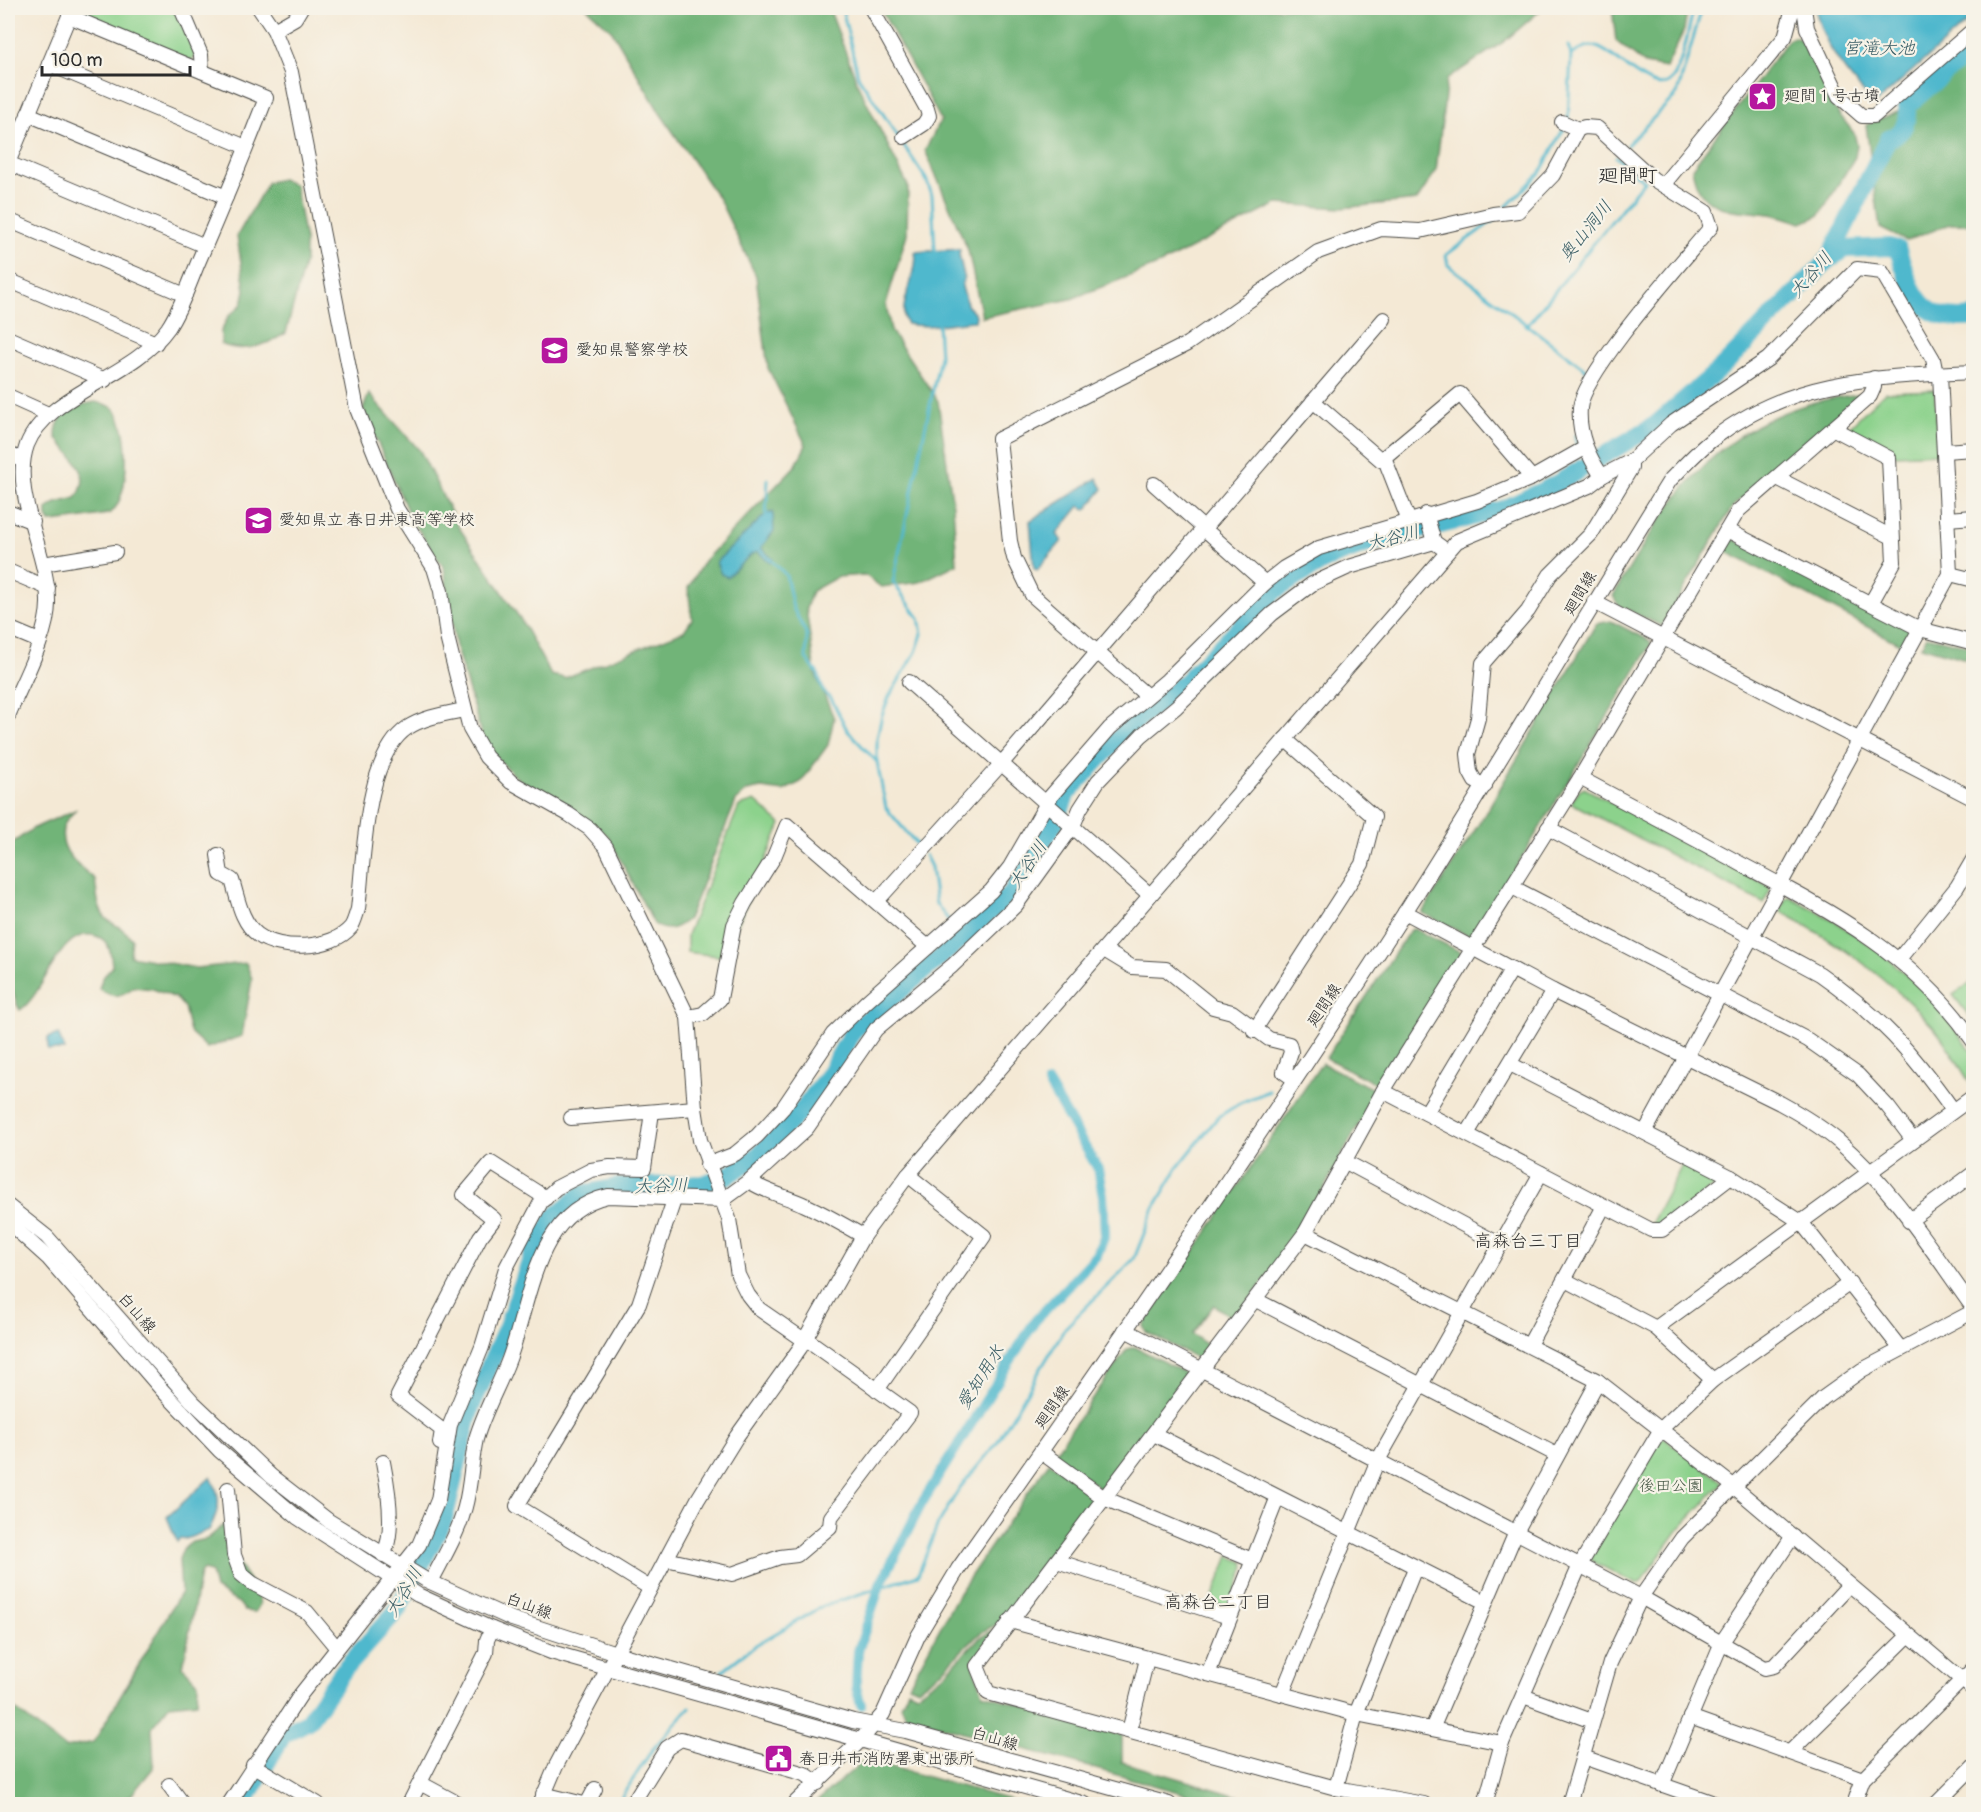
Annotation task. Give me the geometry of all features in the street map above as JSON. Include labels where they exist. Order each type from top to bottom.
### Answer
[{"type":"street","points":[[181,8],[201,55],[202,71]]},
{"type":"street","points":[[259,8],[274,30],[291,72],[357,409],[397,508],[434,568],[441,591],[447,637],[470,729],[486,757],[511,782],[582,824],[606,847],[688,1017],[694,1108],[709,1168],[729,1219],[738,1275],[748,1295],[759,1309],[910,1413],[831,1517],[830,1527],[801,1552],[732,1574],[666,1559]]},
{"type":"street","points":[[274,30],[295,18],[301,8]]},
{"type":"street","points":[[871,8],[929,116],[924,124],[904,137]]},
{"type":"street","points":[[1663,185],[1785,37],[1793,8]]},
{"type":"street","points":[[1804,8],[1807,28],[1839,96],[1862,116],[1874,116],[1974,29]]},
{"type":"street","points":[[8,716],[13,689],[39,641],[47,618],[48,588],[22,478],[23,460],[35,428],[48,414],[135,361],[156,343],[168,328],[185,295],[266,98],[71,12],[8,163],[205,246]]},
{"type":"street","points":[[49,64],[246,147]]},
{"type":"street","points":[[28,114],[226,197]]},
{"type":"street","points":[[1146,695],[1032,594],[1014,558],[999,439],[1187,344],[1318,252],[1381,229],[1420,231],[1518,211],[1553,175],[1570,125],[1597,128],[1663,185],[1706,212],[1711,227],[1595,374],[1580,408],[1585,448],[1599,472]]},
{"type":"street","points":[[8,220],[185,295]]},
{"type":"street","points":[[595,1789],[585,1804],[542,1799],[650,1588],[718,1466],[805,1339],[863,1236],[908,1175],[1457,542],[1589,486],[1599,472],[1631,461],[1671,424],[1767,359],[1857,269],[1882,272],[1933,359],[1938,374],[1950,574],[1645,1132]]},
{"type":"street","points":[[8,280],[156,343]]},
{"type":"street","points":[[877,901],[1002,763],[1384,319]]},
{"type":"street","points":[[8,338],[105,380]]},
{"type":"street","name":"廻間線","points":[[794,1804],[860,1742],[883,1714],[918,1636],[958,1569],[1258,1136],[1405,912],[1485,786],[1594,602],[1670,480],[1712,439],[1754,411],[1804,390],[1874,378],[1974,372]]},
{"type":"street","points":[[1424,1804],[1336,1788],[988,1693],[977,1666],[1202,1372],[1305,1233],[1383,1091],[1580,778],[1737,511],[1870,396],[1874,387],[1874,378]]},
{"type":"street","points":[[1313,401],[1381,460],[1460,394],[1532,478]]},
{"type":"street","points":[[8,396],[48,414]]},
{"type":"street","points":[[1834,429],[1889,458],[1894,562],[1871,603]]},
{"type":"street","points":[[709,1168],[735,1154],[757,1136],[783,1108],[833,1035],[992,891],[1010,867],[1047,803],[1110,728],[1146,695],[1167,680],[1265,583],[1284,568],[1319,548],[1426,514],[1477,501],[1532,478],[1585,448]]},
{"type":"street","points":[[1944,451],[1974,448]]},
{"type":"street","points":[[8,454],[23,460]]},
{"type":"street","points":[[1384,457],[1409,520]]},
{"type":"street","points":[[1485,786],[1475,781],[1470,772],[1468,754],[1478,718],[1483,663],[1528,611],[1550,575],[1591,534],[1631,468],[1631,461]]},
{"type":"street","points":[[1777,478],[1892,537]]},
{"type":"street","points":[[1154,484],[1265,583]]},
{"type":"street","points":[[8,512],[33,522]]},
{"type":"street","points":[[1426,514],[1434,542],[1448,551]]},
{"type":"street","points":[[1947,519],[1974,517]]},
{"type":"street","points":[[1727,530],[1920,629],[1974,643]]},
{"type":"street","points":[[429,1581],[465,1509],[476,1439],[509,1358],[534,1274],[556,1229],[572,1210],[591,1200],[624,1196],[674,1200],[723,1200],[750,1181],[807,1128],[876,1029],[952,966],[1016,905],[1071,825],[1087,796],[1121,756],[1291,598],[1312,584],[1349,567],[1434,542]]},
{"type":"street","points":[[43,564],[115,552]]},
{"type":"street","points":[[8,571],[48,588]]},
{"type":"street","points":[[1950,574],[1974,580]]},
{"type":"street","points":[[1594,602],[1860,742],[1974,799]]},
{"type":"street","points":[[8,628],[39,641]]},
{"type":"street","points":[[909,682],[1150,895]]},
{"type":"street","points":[[218,855],[220,874],[232,880],[245,920],[257,934],[286,945],[317,943],[335,938],[351,927],[358,909],[373,784],[385,753],[408,728],[427,718],[464,710]]},
{"type":"street","points":[[1254,1031],[1362,864],[1374,817],[1285,738]]},
{"type":"street","points":[[1580,778],[1845,920],[1899,959],[1934,991],[1974,1042]]},
{"type":"street","points":[[688,1017],[711,1009],[720,999],[734,925],[774,857],[787,825],[928,947]]},
{"type":"street","points":[[1548,828],[1820,974],[1852,996],[1913,1054],[1953,1110]]},
{"type":"street","points":[[1899,959],[1957,887],[1974,858]]},
{"type":"street","points":[[1512,888],[1808,1040],[1833,1056],[1873,1091],[1913,1140]]},
{"type":"street","points":[[1405,912],[1553,991],[1809,1120],[1837,1140],[1869,1171],[1974,1310],[1862,1370],[1823,1398],[1732,1485],[1682,1538],[1641,1597],[1610,1663],[1569,1804]]},
{"type":"street","points":[[1104,950],[1132,967],[1166,969],[1213,1006],[1232,1012],[1254,1031],[1269,1039],[1289,1044],[1291,1052],[1284,1072],[1294,1079]]},
{"type":"street","points":[[1425,1113],[1512,969]]},
{"type":"street","points":[[1467,1134],[1553,991]]},
{"type":"street","points":[[1510,1064],[1731,1177],[1801,1222],[1900,1348]]},
{"type":"street","points":[[1383,1091],[1651,1230],[1662,1230],[1731,1177]]},
{"type":"street","points":[[1656,1328],[1974,1096]]},
{"type":"street","points":[[571,1118],[694,1108]]},
{"type":"street","points":[[229,1804],[336,1647],[405,1568],[420,1545],[438,1500],[450,1425],[482,1347],[506,1268],[525,1228],[556,1188],[591,1170],[610,1167],[644,1168],[652,1112]]},
{"type":"street","points":[[1344,1161],[1501,1245]]},
{"type":"street","points":[[442,1478],[438,1465],[442,1430],[398,1396],[480,1237],[494,1219],[464,1195],[491,1163],[546,1198]]},
{"type":"street","points":[[1282,1694],[1377,1462],[1541,1173]]},
{"type":"street","points":[[1909,1221],[1974,1173]]},
{"type":"street","points":[[877,1390],[984,1236],[908,1175]]},
{"type":"street","points":[[750,1181],[772,1194],[803,1204],[831,1217],[863,1236]]},
{"type":"street","points":[[650,1588],[517,1506],[639,1304],[674,1200]]},
{"type":"street","name":"白山線","points":[[8,1206],[48,1237],[168,1374],[231,1440],[300,1499],[383,1555],[429,1581],[512,1618],[616,1653],[874,1726],[906,1731],[1169,1804]]},
{"type":"street","points":[[1529,1346],[1604,1206]]},
{"type":"street","name":"白山線","points":[[8,1222],[48,1258],[163,1391],[220,1451],[297,1517],[416,1593],[492,1629],[551,1652],[860,1742],[1085,1804]]},
{"type":"street","points":[[1305,1233],[1598,1381],[1732,1485],[1974,1690]]},
{"type":"street","points":[[1565,1280],[1656,1328],[1713,1380]]},
{"type":"street","points":[[1485,1804],[1502,1743],[1580,1565],[1661,1430],[1713,1380],[1850,1283]]},
{"type":"street","points":[[1256,1300],[1557,1455]]},
{"type":"street","points":[[1125,1330],[1202,1372],[1641,1597],[1765,1668],[1774,1666],[1849,1585]]},
{"type":"street","points":[[1432,1729],[1516,1532],[1598,1381]]},
{"type":"street","points":[[1154,1434],[1277,1499],[1485,1602]]},
{"type":"street","points":[[1041,1452],[1104,1498],[1252,1560]]},
{"type":"street","points":[[383,1462],[389,1492],[388,1545],[383,1555]]},
{"type":"street","points":[[228,1489],[234,1555],[241,1575],[307,1612],[336,1647]]},
{"type":"street","points":[[1208,1674],[1277,1499]]},
{"type":"street","points":[[1662,1785],[1722,1642],[1793,1536]]},
{"type":"street","points":[[1057,1561],[1229,1617]]},
{"type":"street","points":[[1336,1788],[1356,1714],[1415,1568]]},
{"type":"street","points":[[1010,1622],[1356,1714],[1502,1743]]},
{"type":"street","points":[[409,1804],[486,1653],[487,1640],[492,1629]]},
{"type":"street","points":[[1790,1752],[1908,1636]]},
{"type":"street","points":[[1129,1731],[1147,1659]]},
{"type":"street","points":[[1854,1804],[1863,1779],[1974,1668]]},
{"type":"street","points":[[1523,1696],[1592,1721]]},
{"type":"street","points":[[1690,1717],[1863,1779]]},
{"type":"street","points":[[632,1804],[667,1748],[681,1739],[805,1774],[818,1783]]},
{"type":"street","points":[[1583,1757],[1716,1804]]},
{"type":"street","points":[[255,1766],[318,1804]]},
{"type":"street","points":[[1936,1804],[1974,1766]]},
{"type":"street","points":[[420,1783],[459,1804]]},
{"type":"street","points":[[169,1785],[183,1804]]},
{"type":"green space","points":[[78,8],[175,8],[196,54],[191,61],[79,15]]},
{"type":"green space","points":[[587,8],[829,8],[858,85],[908,186],[907,234],[886,304],[891,331],[938,401],[953,506],[957,564],[920,582],[881,587],[865,575],[837,577],[812,591],[806,608],[815,673],[834,718],[828,745],[801,782],[783,791],[761,788],[747,791],[736,801],[688,919],[667,929],[654,924],[608,836],[586,819],[517,778],[485,746],[456,648],[444,568],[410,517],[363,409],[369,394],[420,451],[458,526],[521,620],[551,675],[565,678],[684,631],[692,619],[688,588],[704,561],[796,465],[806,445],[768,368],[756,276],[719,199],[660,113],[612,31]]},
{"type":"green space","points":[[880,8],[1543,8],[1505,41],[1447,79],[1436,171],[1417,200],[1342,208],[1277,204],[1160,264],[1071,299],[982,317],[968,250],[925,150],[941,120]]},
{"type":"green space","points":[[1612,8],[1688,8],[1684,30],[1666,68],[1645,64],[1616,41]]},
{"type":"green space","points":[[1794,37],[1807,42],[1813,49],[1832,105],[1854,133],[1857,145],[1855,157],[1820,215],[1802,223],[1771,214],[1731,210],[1710,202],[1696,183],[1692,168],[1788,40]]},
{"type":"green space","points":[[1966,60],[1973,65],[1973,224],[1950,224],[1906,241],[1880,228],[1866,125],[1912,106]]},
{"type":"green space","points":[[282,179],[295,185],[305,240],[305,261],[286,333],[255,347],[229,347],[221,344],[221,331],[228,317],[242,304],[245,290],[237,236],[268,182]]},
{"type":"green space","points":[[1935,390],[1937,453],[1896,455],[1847,429],[1885,392]]},
{"type":"green space","points":[[1859,394],[1860,397],[1733,506],[1662,626],[1619,606],[1613,596],[1636,557],[1683,489],[1709,461],[1739,437],[1773,417],[1812,403]]},
{"type":"green space","points":[[95,402],[113,408],[123,429],[126,462],[122,493],[117,505],[110,513],[50,522],[47,509],[56,503],[76,498],[83,480],[78,465],[56,437],[59,422],[74,408]]},
{"type":"green space","points":[[1731,538],[1914,630],[1905,647],[1725,551]]},
{"type":"green space","points":[[1611,621],[1650,641],[1651,645],[1474,936],[1469,936],[1422,913],[1482,819],[1596,624]]},
{"type":"green space","points":[[1927,636],[1973,647],[1973,661],[1921,646]]},
{"type":"green space","points":[[1584,788],[1769,886],[1770,890],[1763,903],[1571,803],[1580,789]]},
{"type":"green space","points":[[755,801],[781,824],[724,957],[687,952],[687,935],[739,806]]},
{"type":"green space","points":[[75,810],[64,825],[63,842],[76,863],[95,879],[102,913],[132,939],[130,956],[196,968],[246,963],[252,979],[242,1036],[207,1048],[190,1032],[184,1007],[176,998],[153,989],[134,987],[117,996],[99,989],[102,979],[112,966],[107,944],[96,936],[83,935],[72,941],[62,951],[29,1002],[20,1010],[8,980],[8,846],[34,828]]},
{"type":"green space","points":[[1790,897],[1831,919],[1884,955],[1926,993],[1973,1052],[1973,1088],[1939,1034],[1898,992],[1862,962],[1780,911],[1786,898]]},
{"type":"green space","points":[[1414,929],[1461,952],[1462,957],[1380,1086],[1326,1058],[1410,930]]},
{"type":"green space","points":[[1973,981],[1973,1021],[1953,995]]},
{"type":"green space","points":[[1322,1063],[1377,1091],[1300,1232],[1235,1320],[1214,1305],[1192,1334],[1213,1349],[1204,1362],[1146,1332],[1143,1326]]},
{"type":"green space","points":[[1686,1158],[1720,1176],[1721,1181],[1660,1226],[1651,1224]]},
{"type":"green space","points":[[1135,1347],[1193,1377],[1107,1488],[1101,1489],[1054,1454],[1127,1349]]},
{"type":"green space","name":"後田公園","points":[[1664,1438],[1723,1482],[1679,1529],[1640,1583],[1634,1583],[1588,1559],[1660,1439]]},
{"type":"green space","points":[[1049,1462],[1096,1496],[1096,1502],[1004,1622],[978,1635],[942,1671],[918,1689],[909,1685],[959,1593]]},
{"type":"green space","points":[[224,1525],[229,1528],[232,1554],[257,1592],[260,1604],[255,1612],[245,1611],[239,1603],[215,1589],[211,1572],[203,1570],[200,1574],[183,1667],[198,1683],[197,1702],[169,1705],[152,1727],[154,1767],[124,1804],[8,1804],[8,1704],[65,1748],[94,1742],[181,1592],[179,1559],[183,1549],[192,1542],[207,1539]]},
{"type":"green space","points":[[1229,1556],[1244,1562],[1245,1567],[1229,1609],[1224,1611],[1209,1607]]},
{"type":"green space","points":[[998,1627],[973,1662],[983,1694],[1122,1735],[1122,1762],[1265,1804],[1221,1804],[906,1716],[901,1705],[908,1690],[917,1694],[945,1674],[978,1639]]},
{"type":"green space","points":[[870,1761],[1025,1804],[814,1804],[862,1762]]},
{"type":"water","name":"宮滝大池","points":[[1815,8],[1973,8],[1973,17],[1875,104],[1855,83],[1830,48]]},
{"type":"water","points":[[960,249],[964,276],[962,287],[968,307],[976,315],[975,321],[933,326],[907,324],[904,309],[916,260],[915,252]]},
{"type":"water","points":[[1097,478],[1103,489],[1086,510],[1080,506],[1057,534],[1062,541],[1037,570],[1034,568],[1030,521]]},
{"type":"water","points":[[773,512],[774,531],[761,548],[773,559],[770,563],[758,552],[752,554],[727,577],[721,574],[716,562],[766,514]]},
{"type":"water","points":[[58,1034],[65,1050],[48,1050],[48,1038]]},
{"type":"water","points":[[211,1477],[217,1491],[218,1504],[216,1516],[209,1530],[186,1539],[180,1538],[177,1542],[167,1517]]},
{"type":"waterway","points":[[842,8],[858,76],[926,179],[932,195],[935,252]]},
{"type":"waterway","points":[[1571,55],[1592,46],[1601,49],[1647,81],[1658,85],[1667,83],[1675,75],[1684,51],[1694,8]]},
{"type":"waterway","name":"奥山洞川","points":[[1627,145],[1677,94],[1702,8]]},
{"type":"waterway","points":[[1568,46],[1571,55],[1568,119]]},
{"type":"waterway","name":"大谷川","points":[[243,1804],[283,1735],[308,1721],[346,1667],[398,1609],[444,1520],[471,1407],[507,1327],[533,1253],[554,1217],[582,1194],[617,1187],[702,1184],[727,1176],[756,1157],[804,1108],[829,1074],[853,1031],[964,937],[1011,893],[1055,823],[1067,793],[1126,730],[1186,681],[1276,590],[1327,559],[1369,543],[1504,509],[1556,484],[1655,425],[1721,368],[1829,259],[1888,139],[1898,134],[1904,127],[1907,106],[1974,48]]},
{"type":"waterway","points":[[1505,208],[1540,173],[1564,128]]},
{"type":"waterway","name":"奥山洞川","points":[[1527,326],[1644,181],[1616,157]]},
{"type":"waterway","points":[[1494,220],[1446,255],[1448,265],[1588,371],[1585,379]]},
{"type":"waterway","points":[[1829,259],[1846,249],[1890,247],[1898,250],[1908,280],[1921,303],[1942,316],[1974,317]]},
{"type":"waterway","points":[[919,847],[886,808],[877,762],[877,738],[889,697],[916,652],[922,634],[919,618],[893,582],[940,357],[938,324]]},
{"type":"waterway","points":[[1575,435],[1577,448]]},
{"type":"waterway","points":[[1578,461],[1579,470]]},
{"type":"waterway","points":[[766,516],[768,479]]},
{"type":"waterway","points":[[770,559],[786,575],[793,608],[807,635],[806,658],[818,674],[823,691],[832,700],[847,730],[877,762]]},
{"type":"waterway","points":[[925,855],[931,867],[936,904],[950,922]]},
{"type":"waterway","name":"愛知用水","points":[[861,1705],[856,1687],[858,1651],[880,1585],[922,1503],[1035,1321],[1097,1255],[1105,1235],[1103,1196],[1098,1169],[1048,1083]]},
{"type":"waterway","points":[[722,1671],[754,1646],[823,1606],[918,1575],[937,1526],[959,1489],[996,1444],[1065,1328],[1134,1259],[1154,1208],[1178,1167],[1218,1117],[1240,1103],[1269,1091]]},
{"type":"waterway","points":[[617,1804],[652,1750],[690,1707]]},
{"type":"place","name":"廻間１号古墳","points":[[1763,96]]},
{"type":"place","name":"愛知県警察学校","points":[[555,350]]},
{"type":"place","name":"愛知県立 春日井東高等学校","points":[[258,520]]},
{"type":"place","name":"春日井市消防署東出張所","points":[[778,1759]]},
{"type":"district","name":"廻間町","points":[[1628,175]]},
{"type":"district","name":"高森台三丁目","points":[[1528,1241]]},
{"type":"district","name":"高森台二丁目","points":[[1218,1602]]}]
